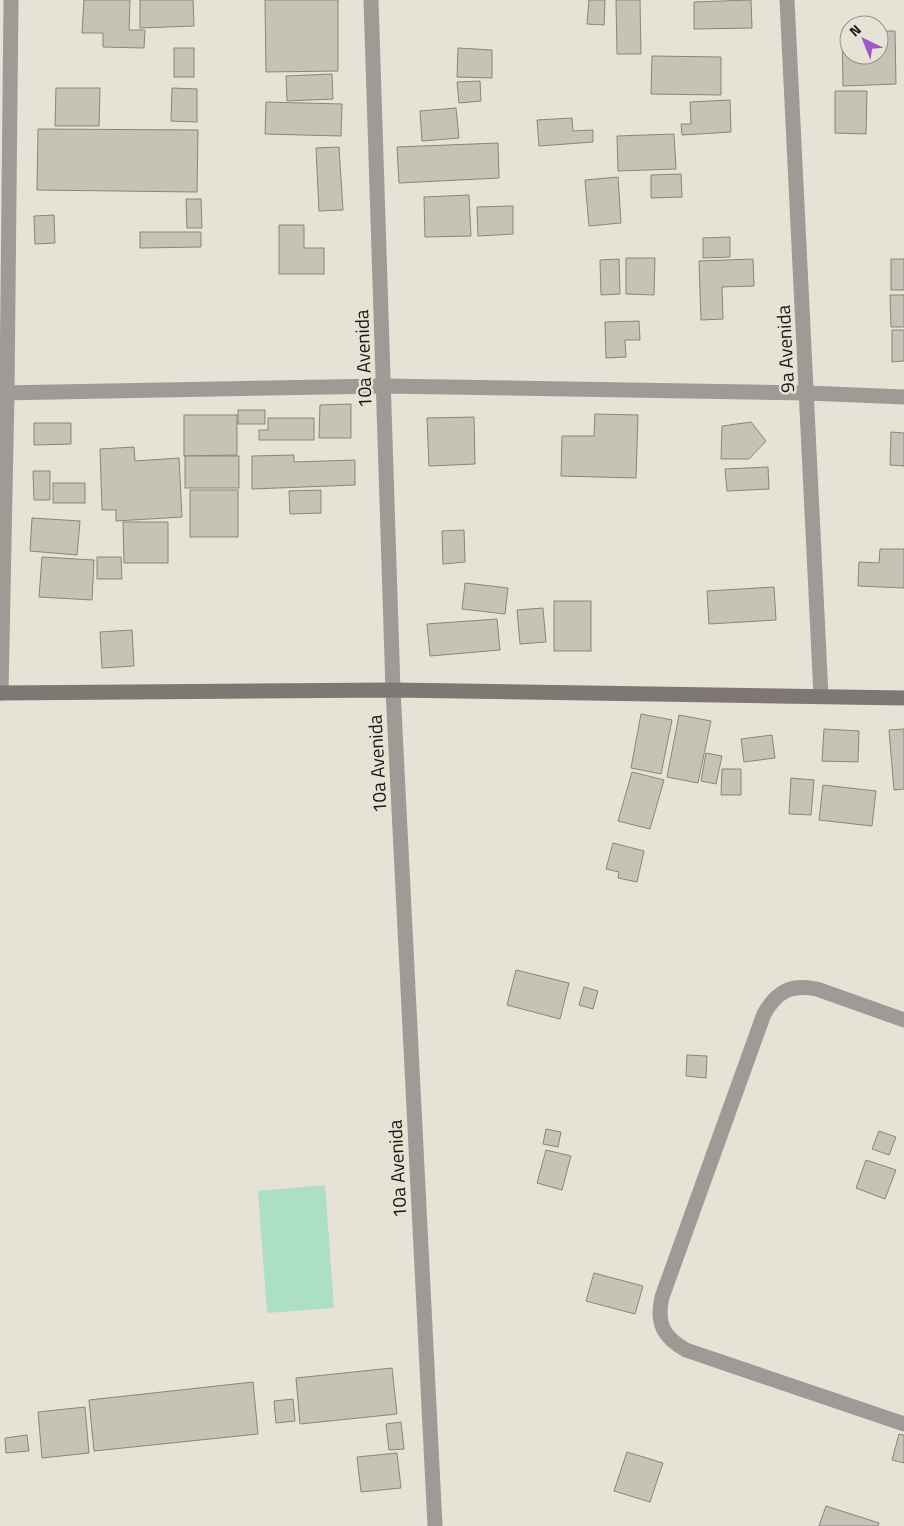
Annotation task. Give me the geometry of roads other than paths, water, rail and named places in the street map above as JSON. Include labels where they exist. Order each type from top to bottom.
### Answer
[{"type":"street","points":[[11,0],[0,693],[393,690],[904,698]]},
{"type":"street","name":"10a Avenida","points":[[371,0],[393,690],[435,1526]]},
{"type":"street","name":"9a Avenida","points":[[787,0],[821,696]]},
{"type":"street","points":[[4,393],[384,386],[807,393],[904,397]]},
{"type":"street","points":[[904,1020],[804,986],[791,988],[780,994],[770,1003],[764,1014],[662,1297],[659,1310],[660,1323],[666,1334],[686,1350],[904,1424]]}]
